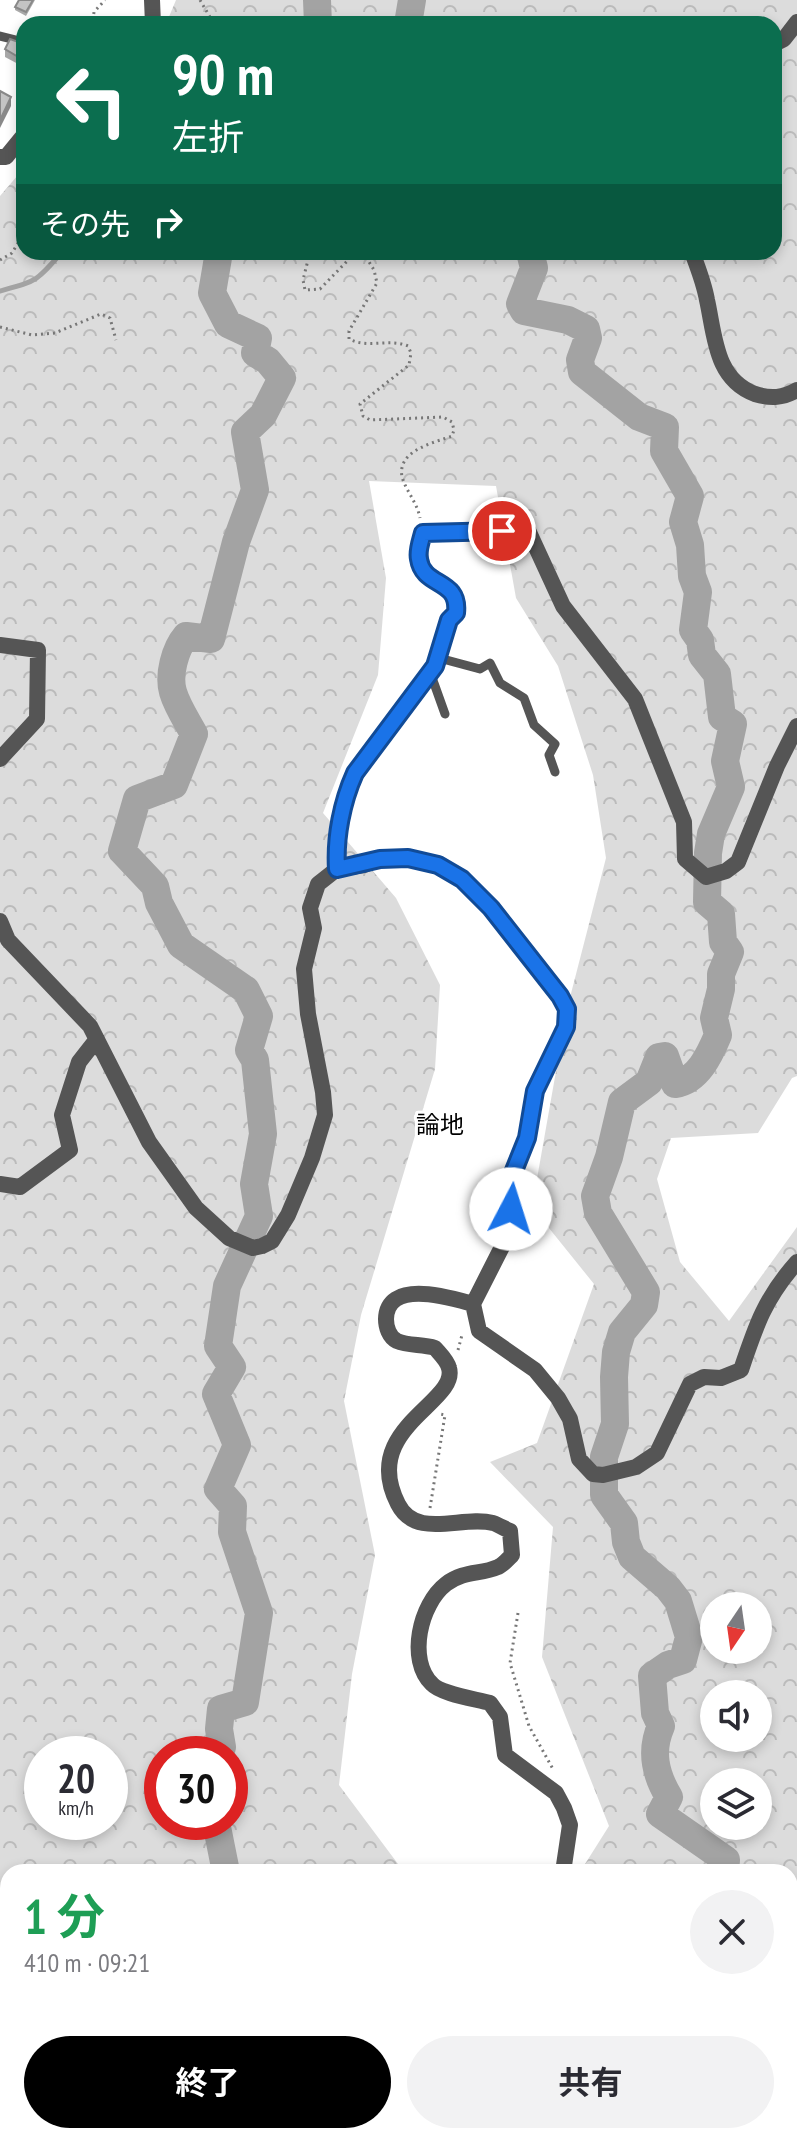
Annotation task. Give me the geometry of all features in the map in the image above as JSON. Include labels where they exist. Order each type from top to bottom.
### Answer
[{"type":"street","points":[[782,40],[797,22]]},
{"type":"street","points":[[0,157],[6,157],[16,145]]},
{"type":"street","points":[[695,260],[703,281],[716,348],[733,381],[759,395],[775,398],[797,390]]},
{"type":"street","points":[[337,869],[336,847],[352,780],[434,665],[449,620],[456,613],[457,599],[451,589],[433,579],[420,564],[418,555],[423,533],[528,530],[563,606],[635,699],[684,822],[685,859],[706,877],[726,871],[738,862],[777,766],[797,726]]},
{"type":"street","points":[[0,645],[38,650],[37,719],[0,759]]},
{"type":"street","points":[[0,921],[8,940],[90,1026],[149,1142],[196,1208],[241,1245],[253,1248],[272,1241],[288,1215],[325,1115],[308,1014],[304,969],[314,928],[310,908],[318,884],[337,869],[380,859],[408,858],[438,865],[462,879],[491,908],[567,1009],[566,1027],[535,1091],[527,1138],[511,1178],[509,1233],[473,1304],[479,1331],[535,1370],[570,1419],[579,1459],[593,1474],[603,1475],[636,1467],[657,1453],[690,1384],[704,1377],[721,1378],[741,1370],[760,1314],[776,1285],[797,1262]]},
{"type":"street","points":[[0,1184],[20,1187],[70,1150],[62,1115],[79,1062],[97,1039]]},
{"type":"street","points":[[473,1304],[433,1293],[397,1298],[388,1306],[386,1317],[389,1334],[398,1341],[435,1348],[449,1366],[450,1376],[442,1392],[396,1440],[390,1486],[403,1514],[417,1523],[492,1523],[510,1531],[512,1555],[500,1567],[464,1573],[443,1586],[424,1613],[418,1658],[424,1674],[434,1687],[490,1703],[500,1717],[505,1755],[556,1793],[570,1825],[564,1864]]},
{"type":"lane","points":[[445,714],[434,665],[480,669],[490,663],[500,683],[524,698],[534,725],[555,744],[549,755],[555,772]]},
{"type":"path","points":[[94,16],[105,0]]},
{"type":"path","points":[[0,260],[12,253],[16,246]]},
{"type":"path","points":[[308,260],[303,280],[305,290],[313,291],[320,289],[348,260]]},
{"type":"path","points":[[368,260],[377,283],[349,331],[349,339],[364,344],[400,343],[408,346],[411,353],[409,365],[360,404],[363,416],[370,420],[443,417],[452,422],[454,430],[452,436],[416,449],[406,457],[403,466],[402,476],[418,509],[423,533]]},
{"type":"path","points":[[0,327],[32,335],[55,333],[101,314],[110,318],[116,340]]},
{"type":"path","points":[[420,1412],[445,1415],[432,1501],[424,1523]]},
{"type":"path","points":[[518,1613],[510,1663],[529,1726],[564,1790],[559,1799]]},
{"type":"green space","points":[[176,0],[797,0],[797,1076],[792,1078],[758,1133],[671,1138],[657,1179],[680,1262],[729,1321],[797,1227],[797,1864],[585,1864],[609,1826],[542,1657],[553,1527],[490,1462],[537,1443],[594,1284],[532,1207],[567,1009],[606,858],[593,775],[558,666],[516,598],[496,486],[369,481],[386,578],[378,675],[323,813],[396,898],[440,985],[435,1069],[361,1315],[344,1401],[375,1555],[352,1674],[339,1785],[398,1864],[0,1864],[0,196],[16,177],[16,260],[782,260],[782,16],[169,16]]},
{"type":"building","points":[[19,0],[33,0],[26,12],[15,7]]},
{"type":"building","points":[[10,39],[16,41],[16,56],[5,49]]},
{"type":"building","points":[[0,91],[11,97],[0,120]]},
{"type":"waterway","points":[[317,0],[318,16]]},
{"type":"waterway","points":[[409,16],[412,0]]},
{"type":"waterway","points":[[0,291],[35,279],[55,260]]},
{"type":"waterway","points":[[218,260],[212,293],[228,324],[258,338],[255,353],[268,361],[282,378],[263,415],[245,432],[255,490],[236,542],[211,639],[186,636],[174,662],[171,678],[173,692],[194,734],[174,785],[137,799],[122,851],[155,886],[159,903],[181,945],[246,990],[259,1016],[249,1050],[255,1060],[263,1134],[254,1184],[259,1216],[227,1286],[218,1346],[232,1367],[216,1394],[237,1445],[218,1489],[233,1506],[232,1532],[259,1613],[245,1702],[221,1709],[220,1736]]},
{"type":"waterway","points":[[532,260],[534,268],[520,304],[524,311],[568,320],[586,329],[588,338],[580,360],[582,372],[639,417],[665,427],[664,451],[690,496],[683,522],[690,545],[692,576],[698,592],[693,630],[700,640],[702,655],[717,674],[722,717],[733,724],[725,761],[731,787],[711,834],[708,853],[707,902],[721,914],[723,942],[730,952],[721,974],[714,1018],[718,1035],[702,1066],[690,1078],[675,1084],[665,1056],[659,1057],[649,1082],[622,1102],[609,1157],[595,1196],[598,1213],[646,1292],[644,1305],[622,1332],[616,1352],[615,1424],[604,1457],[604,1495],[624,1523],[626,1542],[632,1557],[668,1588],[678,1601],[689,1637],[683,1660],[668,1665],[652,1676],[655,1713],[661,1726],[656,1744],[656,1762],[660,1780],[669,1797],[660,1814],[726,1860],[726,1864]]},
{"type":"waterway","points":[[220,1840],[224,1864]]},
{"type":"district","name":"論地","points":[[440,1124]]},
{"type":"route","points":[[502,531],[423,533],[418,555],[420,564],[433,579],[451,589],[457,599],[456,613],[449,620],[435,666],[355,773],[348,788],[336,847],[337,869],[380,859],[408,858],[438,865],[462,879],[491,908],[567,1009],[566,1027],[535,1091],[527,1138],[511,1178],[511,1209]]}]
